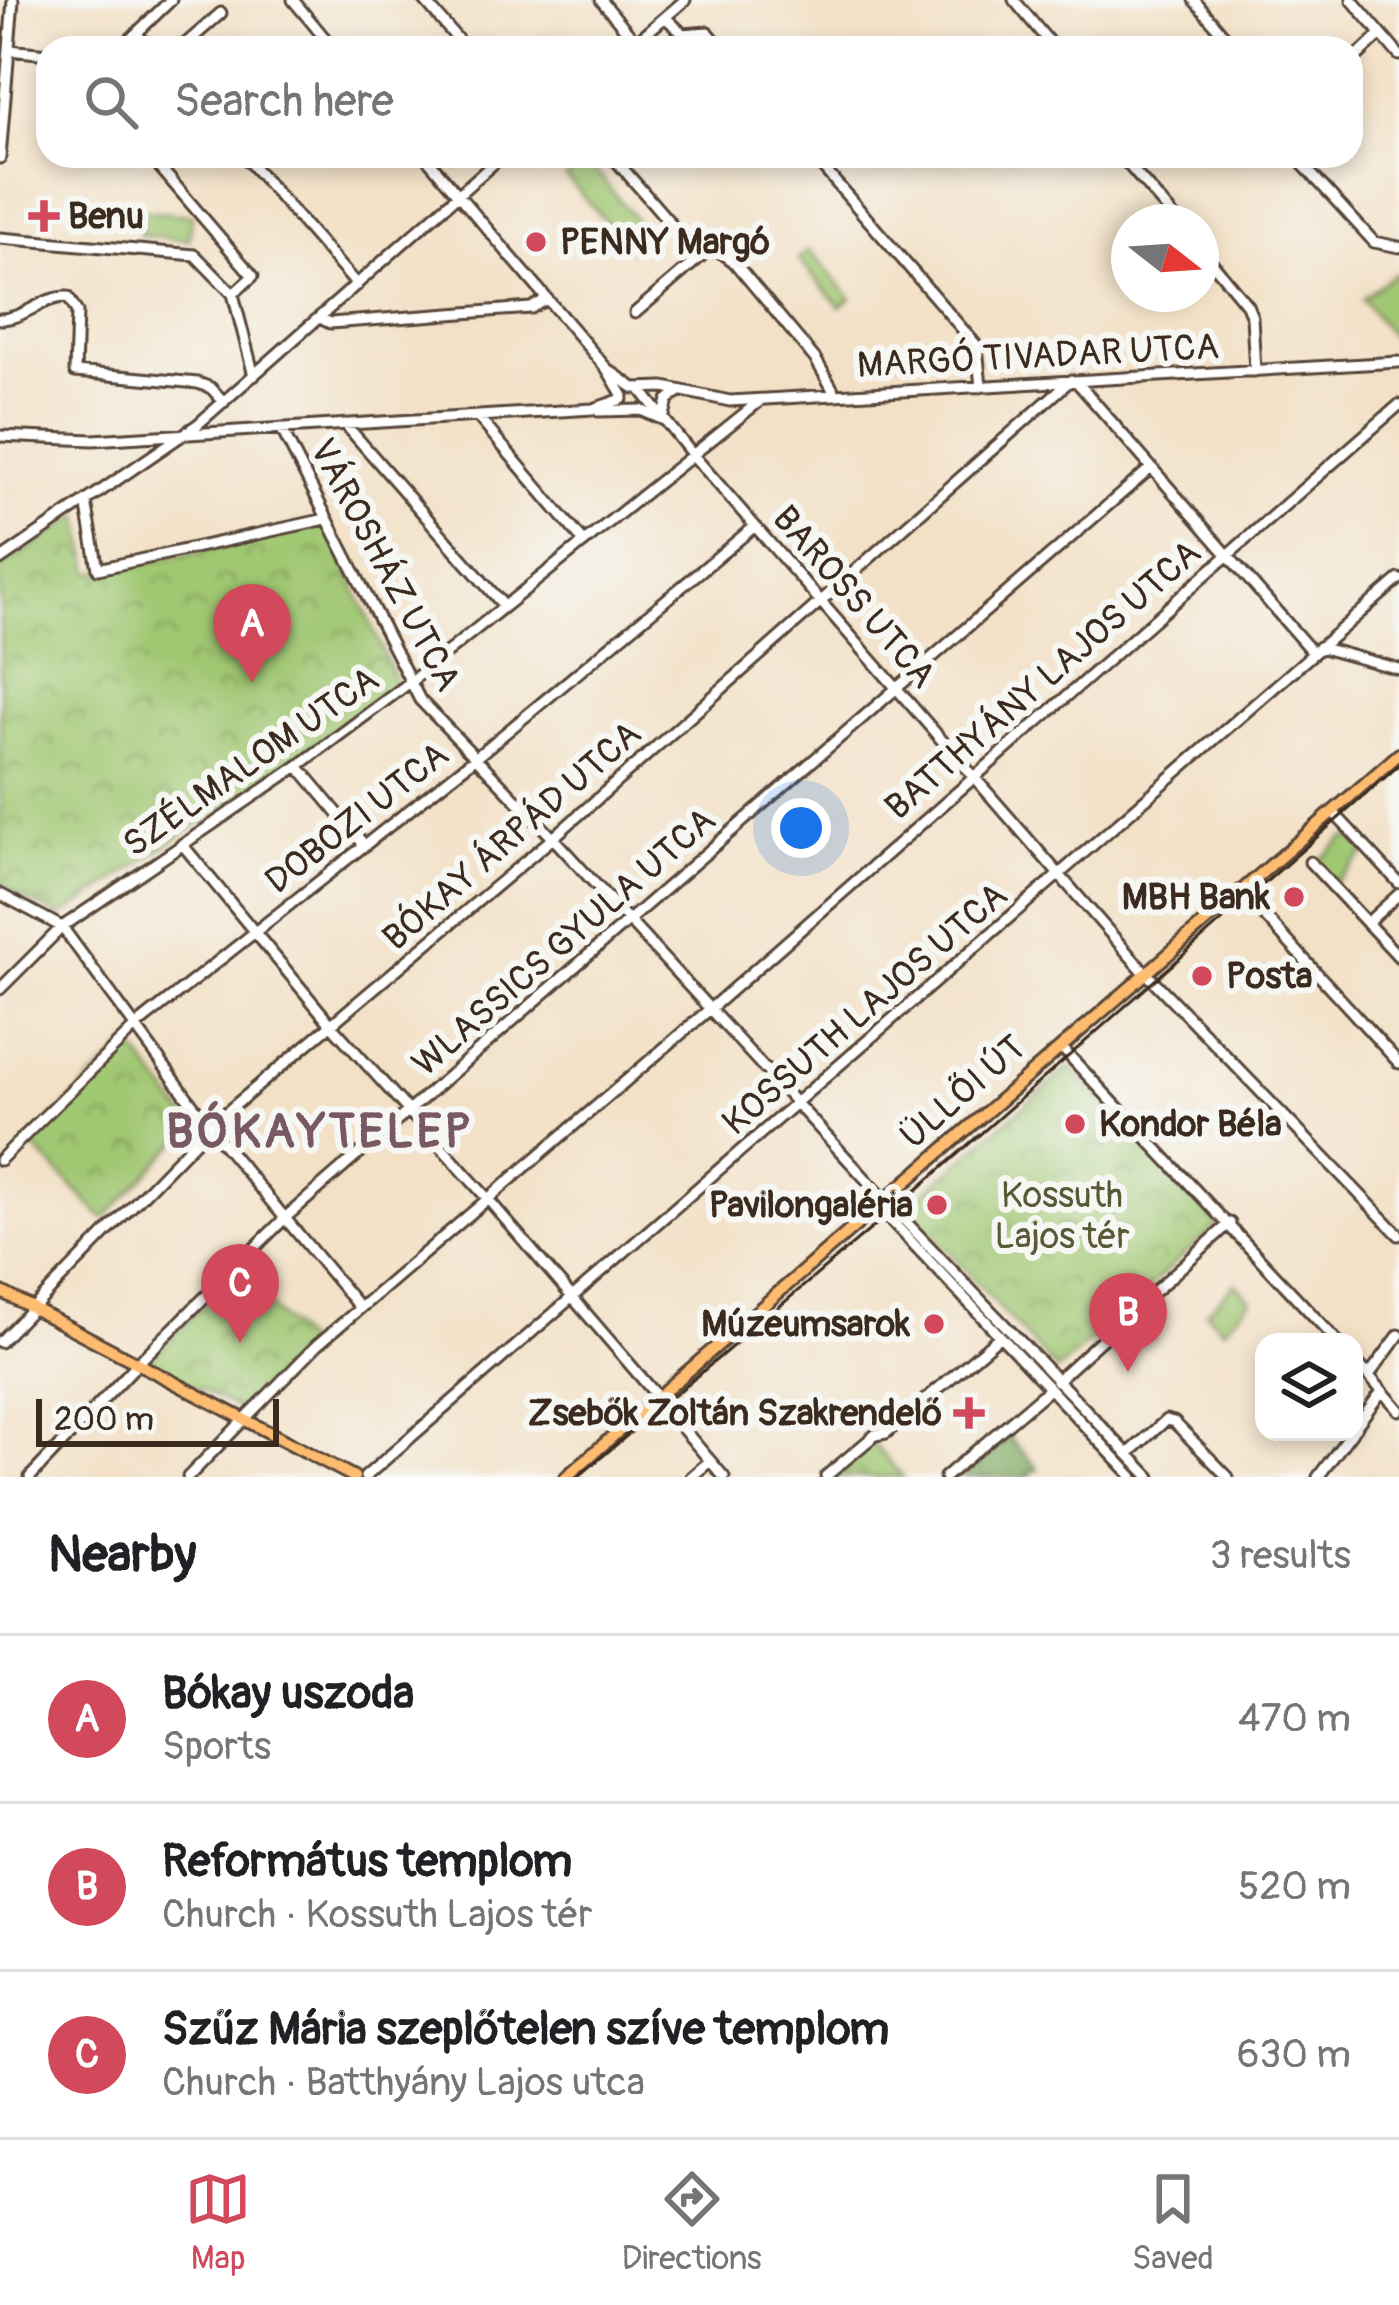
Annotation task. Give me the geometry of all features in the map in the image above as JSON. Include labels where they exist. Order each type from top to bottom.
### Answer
[{"type":"main road","name":"ÜLLŐI ÚT","points":[[566,1477],[1399,754]]},
{"type":"main road","points":[[0,1291],[354,1477]]},
{"type":"street","points":[[0,158],[9,50],[5,25],[14,0]]},
{"type":"street","points":[[136,34],[172,0]]},
{"type":"street","points":[[293,0],[324,36]]},
{"type":"street","points":[[424,0],[455,36]]},
{"type":"street","points":[[602,0],[627,36]]},
{"type":"street","points":[[643,36],[686,0]]},
{"type":"street","points":[[1014,0],[1044,36]]},
{"type":"street","points":[[1194,0],[1224,36]]},
{"type":"street","points":[[1352,0],[1399,56]]},
{"type":"street","points":[[195,36],[221,13]]},
{"type":"street","points":[[665,17],[682,34],[708,32],[711,36]]},
{"type":"street","points":[[1363,51],[1381,34]]},
{"type":"street","points":[[9,50],[36,53]]},
{"type":"street","points":[[160,168],[253,276],[233,294]]},
{"type":"street","points":[[255,168],[357,285]]},
{"type":"street","name":"BAROSS UTCA","points":[[435,168],[607,369],[663,419],[1145,973],[1399,1235]]},
{"type":"street","points":[[0,560],[185,434],[488,168]]},
{"type":"street","points":[[622,168],[691,247],[722,253],[734,262],[816,360],[836,395]]},
{"type":"street","points":[[823,168],[976,346],[981,387]]},
{"type":"street","points":[[1131,168],[1162,204]]},
{"type":"street","points":[[1305,168],[1374,242],[1399,247]]},
{"type":"street","points":[[196,255],[216,235]]},
{"type":"street","points":[[0,238],[196,255],[233,294],[254,376]]},
{"type":"street","points":[[635,313],[706,252]]},
{"type":"street","points":[[1219,271],[1252,317],[1255,371]]},
{"type":"street","points":[[0,319],[14,319],[57,297],[68,297],[76,312],[75,372],[198,383],[211,388],[221,404],[216,424],[230,431]]},
{"type":"street","points":[[320,317],[330,323],[531,308],[547,299]]},
{"type":"street","name":"MARGÓ TIVADAR UTCA","points":[[0,436],[37,440],[593,409],[611,413],[640,399],[680,391],[718,400],[760,400],[1399,362]]},
{"type":"street","name":"BAROSS UTCA","points":[[607,369],[623,397],[640,399]]},
{"type":"street","points":[[1073,380],[1316,650],[1399,669]]},
{"type":"street","name":"BÓKAY ÁRPÁD UTCA","points":[[0,1342],[209,1127],[553,838],[1073,380]]},
{"type":"street","points":[[663,419],[668,400],[680,391]]},
{"type":"street","name":"MARGÓ TIVADAR UTCA","points":[[593,409],[623,397]]},
{"type":"street","name":"SZÉLMALOM UTCA","points":[[0,989],[62,927],[298,766],[409,683],[760,400]]},
{"type":"street","name":"BATTHYÁNY LAJOS UTCA","points":[[188,1477],[360,1308],[710,1009],[1399,405]]},
{"type":"street","points":[[478,417],[584,542]]},
{"type":"street","points":[[345,424],[504,606]]},
{"type":"street","name":"VÁROSHÁZ UTCA","points":[[281,428],[409,683],[474,759],[799,1104],[884,1200],[886,1215],[926,1250]]},
{"type":"street","name":"WLASSICS GYULA UTCA","points":[[30,1477],[286,1217],[1151,468]]},
{"type":"street","points":[[86,502],[98,569],[326,519]]},
{"type":"street","name":"DOBOZI UTCA","points":[[0,1160],[136,1026],[474,759],[755,526]]},
{"type":"street","name":"KOSSUTH LAJOS UTCA","points":[[365,1477],[1399,579]]},
{"type":"street","points":[[298,766],[364,846]]},
{"type":"street","points":[[1333,812],[1399,883]]},
{"type":"street","points":[[182,844],[333,1027],[658,1397]]},
{"type":"street","points":[[1310,862],[1399,957]]},
{"type":"street","points":[[1241,890],[1399,1063]]},
{"type":"street","points":[[0,893],[62,927],[209,1127],[360,1308]]},
{"type":"street","points":[[1367,923],[1399,894]]},
{"type":"street","points":[[1061,1047],[1331,1333]]},
{"type":"street","points":[[945,1477],[1230,1223]]},
{"type":"street","points":[[926,1250],[999,1337],[1150,1477]]},
{"type":"street","points":[[926,1250],[1133,1477]]},
{"type":"street","points":[[1369,1376],[1399,1335]]},
{"type":"street","points":[[826,1476],[874,1435],[886,1433],[999,1337]]},
{"type":"street","points":[[1363,1369],[1399,1410]]},
{"type":"street","points":[[1363,1417],[1382,1391]]},
{"type":"street","points":[[672,1416],[724,1477]]},
{"type":"street","points":[[1128,1454],[1166,1420],[1174,1422],[1228,1477]]},
{"type":"street","points":[[1318,1477],[1345,1441]]},
{"type":"street","points":[[691,1477],[710,1461]]},
{"type":"green space","points":[[576,168],[593,168],[648,235],[631,250],[566,177]]},
{"type":"green space","points":[[142,211],[192,215],[189,240],[140,236]]},
{"type":"green space","points":[[809,250],[851,298],[840,307],[798,259]]},
{"type":"green space","points":[[1395,273],[1399,278],[1399,329],[1391,336],[1362,299]]},
{"type":"green space","points":[[80,515],[91,573],[328,525],[397,684],[61,917],[0,886],[0,568]]},
{"type":"green space","points":[[1351,837],[1365,853],[1335,883],[1317,863]]},
{"type":"green space","points":[[130,1043],[193,1126],[104,1219],[29,1142]]},
{"type":"green space","name":"Kossuth Lajos tér","points":[[1070,1066],[1217,1225],[1057,1371],[908,1207]]},
{"type":"green space","points":[[236,1271],[306,1344],[240,1410],[148,1362]]},
{"type":"green space","points":[[1235,1283],[1251,1300],[1223,1329],[1206,1312]]},
{"type":"green space","points":[[1009,1437],[1038,1468],[1027,1477],[963,1477]]},
{"type":"green space","points":[[872,1443],[903,1477],[831,1477]]},
{"type":"tram line","points":[[578,1477],[911,1195],[1399,765]]},
{"type":"place","name":"Benu","points":[[44,216]]},
{"type":"place","name":"PENNY Margó","points":[[536,242]]},
{"type":"place","name":"Bókay uszoda","points":[[252,683]]},
{"type":"place","name":"MBH Bank","points":[[1294,897]]},
{"type":"place","name":"Posta","points":[[1202,976]]},
{"type":"place","name":"Kondor Béla","points":[[1075,1124]]},
{"type":"place","name":"Pavilongaléria","points":[[937,1205]]},
{"type":"place","name":"Múzeumsarok","points":[[934,1324]]},
{"type":"place","name":"Szűz Mária szeplőtelen szíve templom","points":[[240,1343]]},
{"type":"place","name":"Református templom","points":[[1128,1372]]},
{"type":"place","name":"Zsebők Zoltán Szakrendelő","points":[[969,1413]]},
{"type":"district","name":"BÓKAYTELEP","points":[[320,1132]]}]
